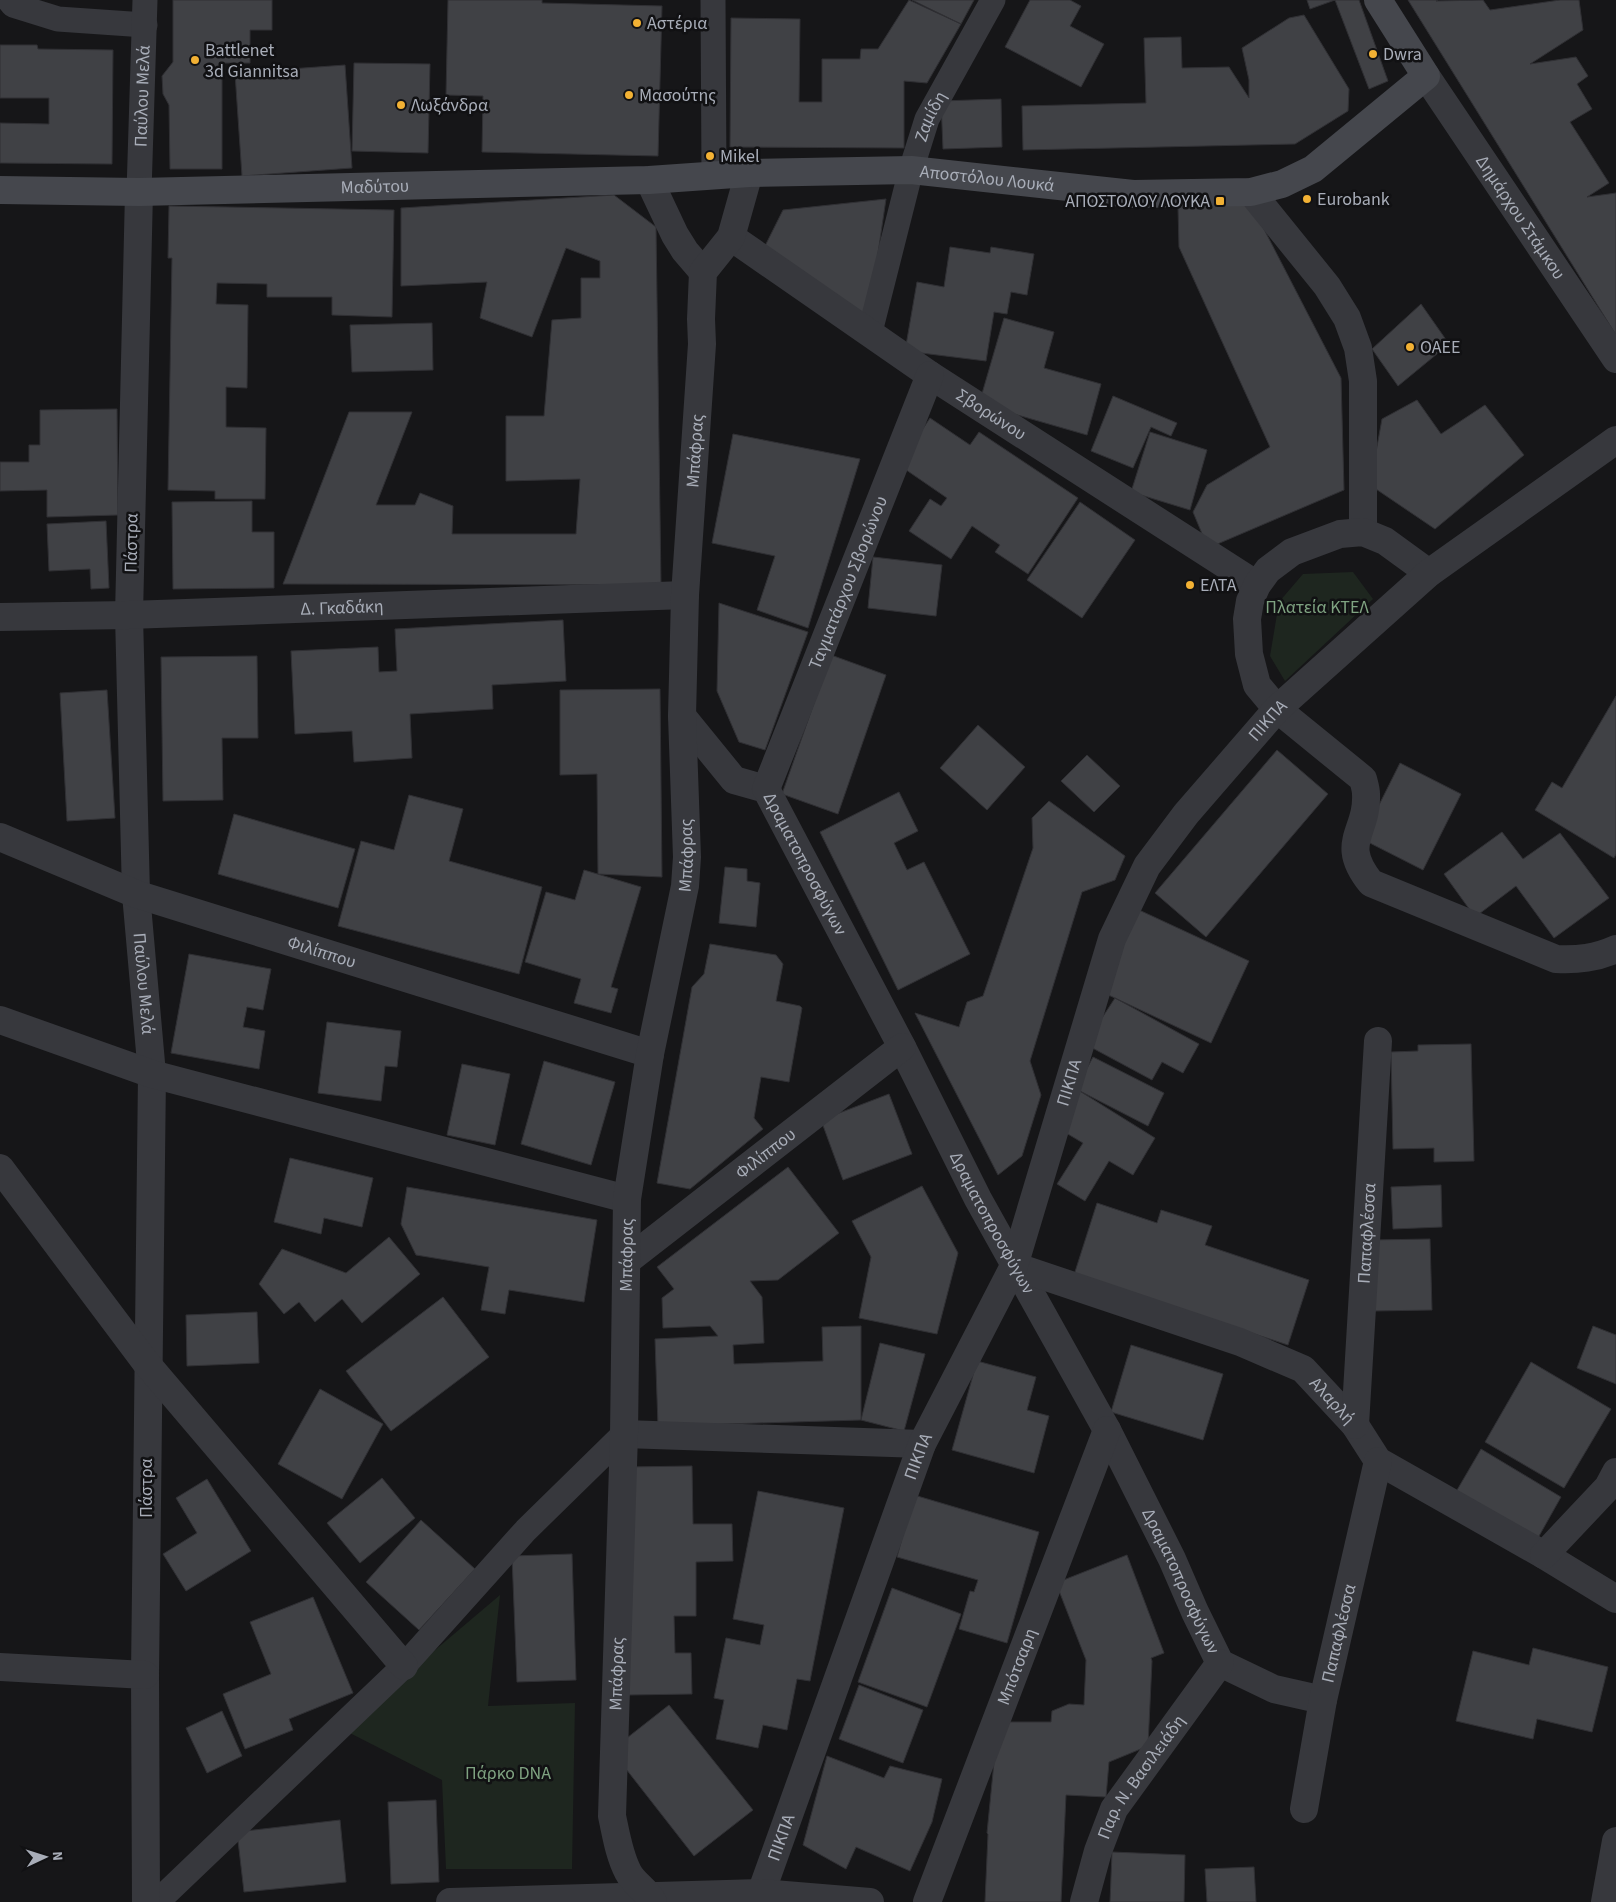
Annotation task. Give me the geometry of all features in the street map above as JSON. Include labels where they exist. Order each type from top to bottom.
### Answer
[{"type":"main road","points":[[1378,0],[1426,76]]},
{"type":"main road","name":"Αποστόλου Λουκά","points":[[749,173],[911,170],[1133,194],[1250,192],[1282,184],[1313,169],[1426,76]]},
{"type":"main road","name":"Μαδύτου","points":[[0,190],[138,192],[650,180],[749,173]]},
{"type":"street","points":[[9,0],[13,5],[58,19],[145,25]]},
{"type":"street","name":"Παύλου Μελά","points":[[138,192],[145,0]]},
{"type":"street","points":[[713,0],[714,175]]},
{"type":"street","name":"Ζαμίδη","points":[[870,332],[911,170],[927,119],[993,0]]},
{"type":"street","name":"Δημάρχου Στάμκου","points":[[1426,76],[1616,359]]},
{"type":"street","points":[[650,180],[675,235],[685,251],[703,272],[731,237],[749,173]]},
{"type":"street","name":"Πάστρα","points":[[136,894],[129,615],[138,192]]},
{"type":"street","points":[[1250,192],[1327,286],[1347,318],[1358,348],[1364,380],[1363,532]]},
{"type":"street","name":"Σβορώνου","points":[[731,237],[930,375],[1257,585]]},
{"type":"street","name":"Μπάφρας","points":[[651,1899],[628,1874],[612,1816],[624,1434],[628,1199],[650,1054],[685,886],[687,857],[682,716],[685,595],[702,344],[703,272]]},
{"type":"street","name":"Ταγματάρχου Σβορώνου","points":[[766,789],[930,375]]},
{"type":"street","name":"ΠΙΚΠΑ","points":[[761,1893],[922,1444],[1014,1266],[1112,939],[1147,866],[1186,814],[1277,709],[1429,573],[1616,440]]},
{"type":"street","points":[[1429,573],[1385,541],[1363,532],[1340,534],[1292,552],[1268,570],[1257,585],[1250,602],[1247,619],[1249,654],[1257,685],[1277,709],[1363,779],[1366,793],[1364,811],[1355,840],[1356,856],[1362,871],[1371,883],[1556,959],[1578,960],[1601,956],[1616,949]]},
{"type":"street","name":"Δ. Γκαδάκη","points":[[0,617],[129,615],[685,595]]},
{"type":"street","name":"Δραματοπροσφύγων","points":[[682,716],[734,780],[766,789],[902,1047],[978,1199],[1107,1430],[1172,1560],[1220,1663],[1274,1689],[1323,1700]]},
{"type":"street","name":"Φιλίππου","points":[[0,838],[136,894],[650,1054]]},
{"type":"street","name":"Παύλου Μελά","points":[[136,894],[152,1074]]},
{"type":"street","points":[[0,1020],[152,1074],[628,1199]]},
{"type":"street","name":"Παπαφλέσσα","points":[[1354,1425],[1378,1042]]},
{"type":"street","name":"Φιλίππου","points":[[628,1260],[902,1047]]},
{"type":"street","name":"Πάστρα","points":[[146,1902],[147,1364],[152,1074]]},
{"type":"street","points":[[0,1168],[147,1364],[404,1666]]},
{"type":"street","name":"Αλαρλή","points":[[1014,1266],[1240,1342],[1303,1369],[1354,1425],[1378,1461],[1544,1555],[1616,1599]]},
{"type":"street","name":"Μπότσαρη","points":[[927,1902],[1107,1430]]},
{"type":"street","points":[[157,1902],[404,1666],[526,1530],[624,1434],[922,1444]]},
{"type":"street","name":"Παπαφλέσσα","points":[[1304,1809],[1323,1700],[1378,1461]]},
{"type":"street","points":[[1544,1555],[1613,1482]]},
{"type":"street","name":"Παρ. Ν. Βασιλειάδη","points":[[1084,1902],[1098,1851],[1114,1809],[1220,1663]]},
{"type":"street","points":[[0,1667],[145,1675]]},
{"type":"street","points":[[1605,1902],[1616,1841]]},
{"type":"street","points":[[450,1902],[651,1899],[761,1893],[870,1902]]},
{"type":"green space","name":"Πλατεία ΚΤΕΛ","points":[[1353,572],[1373,599],[1285,681],[1270,656],[1279,602],[1303,574]]},
{"type":"green space","name":"Πάρκο DNA","points":[[500,1595],[488,1706],[575,1703],[572,1869],[446,1869],[442,1780],[342,1729]]},
{"type":"building","points":[[173,0],[272,0],[272,30],[250,30],[250,63],[222,63],[222,169],[170,169],[169,105],[163,94],[162,76],[173,62]]},
{"type":"building","points":[[448,0],[542,0],[542,3],[662,6],[658,156],[482,152],[483,96],[446,95]]},
{"type":"building","points":[[909,0],[961,24],[927,83],[904,81],[904,148],[730,147],[731,18],[800,19],[799,102],[822,102],[822,59],[860,59],[861,49],[878,49]]},
{"type":"building","points":[[912,0],[974,0],[961,24]]},
{"type":"building","points":[[1030,0],[1070,0],[1081,6],[1070,26],[1104,44],[1081,87],[1005,47]]},
{"type":"building","points":[[1307,0],[1335,0],[1310,9]]},
{"type":"building","points":[[1335,0],[1359,0],[1388,81],[1369,89]]},
{"type":"building","points":[[1408,0],[1483,0],[1490,10],[1560,0],[1579,0],[1583,30],[1530,64],[1576,57],[1588,76],[1577,84],[1592,109],[1570,122],[1609,183],[1587,197],[1616,193],[1616,335]]},
{"type":"building","points":[[1304,15],[1349,89],[1348,111],[1295,144],[1023,150],[1022,106],[1146,103],[1144,38],[1181,37],[1182,68],[1229,67],[1249,98],[1249,80],[1242,48],[1289,18]]},
{"type":"building","points":[[0,45],[37,45],[38,49],[113,50],[112,164],[0,163],[0,123],[49,124],[49,98],[0,98]]},
{"type":"building","points":[[354,63],[430,64],[428,153],[352,151]]},
{"type":"building","points":[[345,65],[352,168],[242,176],[235,73]]},
{"type":"building","points":[[1001,99],[1002,147],[943,149],[941,101]]},
{"type":"building","points":[[614,195],[656,227],[661,585],[283,584],[349,412],[412,412],[376,505],[415,505],[420,493],[453,506],[452,534],[576,534],[580,479],[506,481],[506,416],[544,416],[552,320],[581,318],[581,278],[600,278],[600,261],[566,248],[532,337],[480,318],[487,282],[401,286],[401,208]]},
{"type":"building","points":[[886,199],[868,321],[764,248],[783,210]]},
{"type":"building","points":[[1251,204],[1341,378],[1344,490],[1208,548],[1193,512],[1207,485],[1270,447],[1179,247],[1178,207]]},
{"type":"building","points":[[169,206],[394,210],[392,317],[332,315],[332,297],[267,297],[267,284],[217,283],[216,304],[248,305],[247,388],[226,387],[226,427],[266,428],[265,499],[215,499],[215,491],[168,490],[172,258],[168,258]]},
{"type":"building","points":[[950,247],[990,253],[991,247],[1034,254],[1027,295],[1011,292],[1007,314],[994,312],[986,361],[905,351],[917,282],[944,287]]},
{"type":"building","name":"ΟΑΕΕ","points":[[1421,304],[1449,344],[1398,386],[1372,349]]},
{"type":"building","points":[[1004,318],[1054,332],[1044,368],[1101,384],[1087,435],[979,404]]},
{"type":"building","points":[[432,323],[433,370],[352,372],[350,325]]},
{"type":"building","points":[[1113,396],[1177,423],[1171,436],[1151,427],[1133,468],[1091,451]]},
{"type":"building","points":[[1417,400],[1441,434],[1485,405],[1524,455],[1435,529],[1370,485],[1382,419]]},
{"type":"building","points":[[117,409],[118,515],[47,517],[47,490],[0,491],[0,462],[29,462],[29,445],[40,445],[40,410]]},
{"type":"building","points":[[930,418],[970,445],[979,432],[1078,498],[1028,574],[995,552],[1000,545],[972,526],[951,559],[909,531],[930,499],[941,506],[947,498],[899,465]]},
{"type":"building","points":[[1150,432],[1207,450],[1190,510],[1131,492]]},
{"type":"building","points":[[733,434],[860,459],[808,628],[757,610],[775,556],[712,543]]},
{"type":"building","points":[[252,501],[252,532],[274,532],[274,588],[173,589],[172,502]]},
{"type":"building","points":[[1080,502],[1135,540],[1082,618],[1027,580]]},
{"type":"building","points":[[106,521],[109,588],[91,589],[90,569],[49,571],[47,524]]},
{"type":"building","points":[[873,557],[942,565],[936,616],[868,608]]},
{"type":"building","points":[[719,603],[808,632],[765,750],[739,742],[717,691]]},
{"type":"building","points":[[563,620],[566,681],[492,685],[493,709],[410,714],[412,758],[354,762],[352,731],[295,734],[291,651],[378,647],[379,672],[397,671],[395,629]]},
{"type":"building","points":[[831,655],[886,675],[838,814],[782,794]]},
{"type":"building","points":[[257,656],[258,738],[222,738],[223,800],[163,801],[161,657]]},
{"type":"building","points":[[660,689],[662,877],[598,874],[597,774],[560,775],[560,690]]},
{"type":"building","points":[[107,690],[115,818],[67,821],[60,693]]},
{"type":"building","points":[[1616,696],[1616,854],[1614,858],[1535,810],[1552,782],[1562,788]]},
{"type":"building","points":[[978,725],[1025,767],[987,810],[940,768]]},
{"type":"building","points":[[1277,750],[1328,794],[1206,937],[1155,893]]},
{"type":"building","points":[[1087,755],[1120,786],[1094,812],[1061,781]]},
{"type":"building","points":[[1400,763],[1461,794],[1423,870],[1362,839]]},
{"type":"building","points":[[899,792],[918,831],[894,843],[907,870],[924,862],[970,954],[898,990],[820,832]]},
{"type":"building","points":[[409,795],[463,809],[449,861],[542,887],[519,974],[338,926],[361,841],[394,850]]},
{"type":"building","points":[[1049,801],[1125,856],[1115,880],[1082,892],[1030,1061],[1041,1095],[1022,1156],[998,1175],[915,1013],[959,1027],[967,1002],[983,996],[1033,848],[1032,818]]},
{"type":"building","points":[[234,814],[355,849],[338,908],[218,874]]},
{"type":"building","points":[[1502,832],[1523,859],[1560,833],[1609,898],[1554,938],[1516,886],[1475,917],[1444,874]]},
{"type":"building","points":[[725,867],[747,869],[747,881],[760,883],[756,927],[719,923]]},
{"type":"building","points":[[584,870],[641,887],[611,987],[618,989],[611,1013],[574,1003],[581,979],[525,962],[546,892],[575,900]]},
{"type":"building","points":[[1139,910],[1249,961],[1211,1043],[1102,992]]},
{"type":"building","points":[[710,944],[776,955],[783,964],[776,1001],[802,1008],[789,1082],[761,1077],[754,1118],[763,1129],[690,1189],[657,1183],[692,987],[704,974]]},
{"type":"building","points":[[189,954],[271,969],[263,1010],[247,1007],[243,1027],[265,1031],[259,1069],[171,1053]]},
{"type":"building","points":[[1115,998],[1199,1044],[1183,1073],[1162,1062],[1152,1080],[1085,1044]]},
{"type":"building","points":[[327,1022],[401,1031],[397,1067],[385,1066],[381,1101],[318,1093]]},
{"type":"building","points":[[1471,1044],[1474,1161],[1434,1162],[1434,1148],[1393,1149],[1391,1052],[1418,1051],[1418,1045]]},
{"type":"building","points":[[1093,1057],[1164,1093],[1148,1126],[1076,1089]]},
{"type":"building","points":[[544,1061],[615,1082],[591,1165],[521,1144]]},
{"type":"building","points":[[462,1064],[510,1074],[495,1145],[447,1135]]},
{"type":"building","points":[[1078,1090],[1155,1138],[1133,1175],[1109,1161],[1085,1201],[1057,1184],[1083,1143],[1056,1127]]},
{"type":"building","points":[[889,1094],[912,1154],[843,1180],[821,1120]]},
{"type":"building","points":[[290,1158],[373,1178],[362,1227],[324,1218],[321,1234],[274,1222]]},
{"type":"building","points":[[788,1167],[839,1233],[778,1280],[750,1281],[762,1297],[764,1343],[733,1345],[734,1364],[823,1361],[822,1327],[861,1326],[861,1420],[658,1426],[655,1339],[718,1336],[710,1326],[663,1328],[662,1298],[674,1289],[657,1267]]},
{"type":"building","points":[[1441,1185],[1442,1227],[1393,1229],[1391,1187]]},
{"type":"building","points":[[922,1186],[958,1253],[937,1334],[859,1318],[871,1257],[852,1221]]},
{"type":"building","points":[[407,1187],[597,1220],[584,1302],[509,1290],[505,1314],[481,1310],[489,1267],[416,1255],[401,1224]]},
{"type":"building","points":[[1097,1203],[1157,1223],[1161,1210],[1212,1226],[1205,1245],[1309,1280],[1288,1345],[1074,1275]]},
{"type":"building","points":[[389,1237],[420,1274],[362,1323],[342,1299],[315,1322],[299,1302],[284,1314],[259,1284],[282,1249],[346,1273]]},
{"type":"building","points":[[1430,1239],[1432,1310],[1373,1311],[1371,1240]]},
{"type":"building","points":[[443,1297],[489,1357],[391,1431],[346,1371]]},
{"type":"building","points":[[257,1312],[259,1363],[187,1366],[186,1315]]},
{"type":"building","points":[[1593,1326],[1616,1335],[1616,1384],[1577,1368]]},
{"type":"building","points":[[880,1343],[925,1354],[904,1431],[861,1420]]},
{"type":"building","points":[[1131,1345],[1223,1374],[1203,1440],[1111,1412]]},
{"type":"building","points":[[977,1361],[1036,1377],[1027,1410],[1049,1416],[1034,1473],[952,1450]]},
{"type":"building","points":[[1531,1362],[1611,1409],[1564,1488],[1485,1442]]},
{"type":"building","points":[[320,1389],[383,1424],[342,1499],[278,1464]]},
{"type":"building","points":[[1481,1449],[1561,1497],[1534,1545],[1453,1497]]},
{"type":"building","points":[[692,1466],[693,1524],[732,1524],[733,1561],[696,1562],[696,1616],[674,1616],[675,1653],[691,1653],[692,1694],[628,1695],[626,1467]]},
{"type":"building","points":[[382,1478],[415,1518],[360,1563],[327,1523]]},
{"type":"building","points":[[207,1479],[251,1551],[186,1591],[163,1554],[197,1533],[176,1498]]},
{"type":"building","points":[[758,1491],[844,1508],[810,1681],[797,1679],[787,1730],[763,1725],[758,1748],[716,1739],[724,1700],[714,1698],[726,1638],[760,1645],[764,1625],[733,1619]]},
{"type":"building","points":[[914,1495],[1039,1532],[1007,1643],[959,1629],[970,1591],[974,1592],[978,1580],[897,1557]]},
{"type":"building","points":[[421,1520],[475,1569],[419,1630],[366,1582]]},
{"type":"building","points":[[572,1554],[576,1680],[517,1682],[512,1556]]},
{"type":"building","points":[[1127,1555],[1164,1653],[1151,1658],[1148,1746],[1109,1762],[1106,1797],[1066,1795],[1061,1902],[985,1902],[987,1833],[998,1722],[1051,1722],[1052,1711],[1069,1704],[1084,1705],[1086,1660],[1056,1583]]},
{"type":"building","points":[[892,1588],[961,1614],[927,1707],[858,1682]]},
{"type":"building","points":[[313,1597],[353,1693],[289,1719],[293,1730],[245,1749],[223,1694],[271,1674],[250,1622]]},
{"type":"building","points":[[1533,1648],[1608,1667],[1592,1732],[1537,1719],[1533,1739],[1456,1721],[1473,1651],[1529,1665]]},
{"type":"building","points":[[859,1685],[923,1710],[903,1763],[839,1739]]},
{"type":"building","points":[[669,1705],[753,1810],[694,1856],[619,1760],[618,1745]]},
{"type":"building","points":[[222,1711],[242,1756],[207,1773],[186,1728]]},
{"type":"building","points":[[827,1756],[884,1778],[890,1766],[942,1779],[932,1822],[910,1871],[856,1847],[846,1869],[803,1845]]},
{"type":"building","points":[[436,1800],[439,1882],[391,1884],[388,1802]]},
{"type":"building","points":[[340,1820],[346,1882],[244,1892],[237,1832]]},
{"type":"building","points":[[1112,1852],[1185,1855],[1184,1902],[1110,1902]]},
{"type":"building","points":[[1254,1867],[1256,1902],[1207,1902],[1205,1869]]},
{"type":"place","name":"Αστέρια","points":[[637,23]]},
{"type":"place","name":"Dwra","points":[[1373,54]]},
{"type":"place","name":"Battlenet 3d Giannitsa","points":[[195,60]]},
{"type":"place","name":"Μασούτης","points":[[629,95]]},
{"type":"place","name":"Λωξάνδρα","points":[[401,105]]},
{"type":"place","name":"Mikel","points":[[710,156]]},
{"type":"place","name":"Eurobank","points":[[1307,199]]},
{"type":"place","name":"ΑΠΟΣΤΟΛΟΥ ΛΟΥΚΑ","points":[[1220,201]]},
{"type":"place","name":"ΟΑΕΕ","points":[[1410,347]]},
{"type":"place","name":"ΕΛΤΑ","points":[[1190,585]]}]
